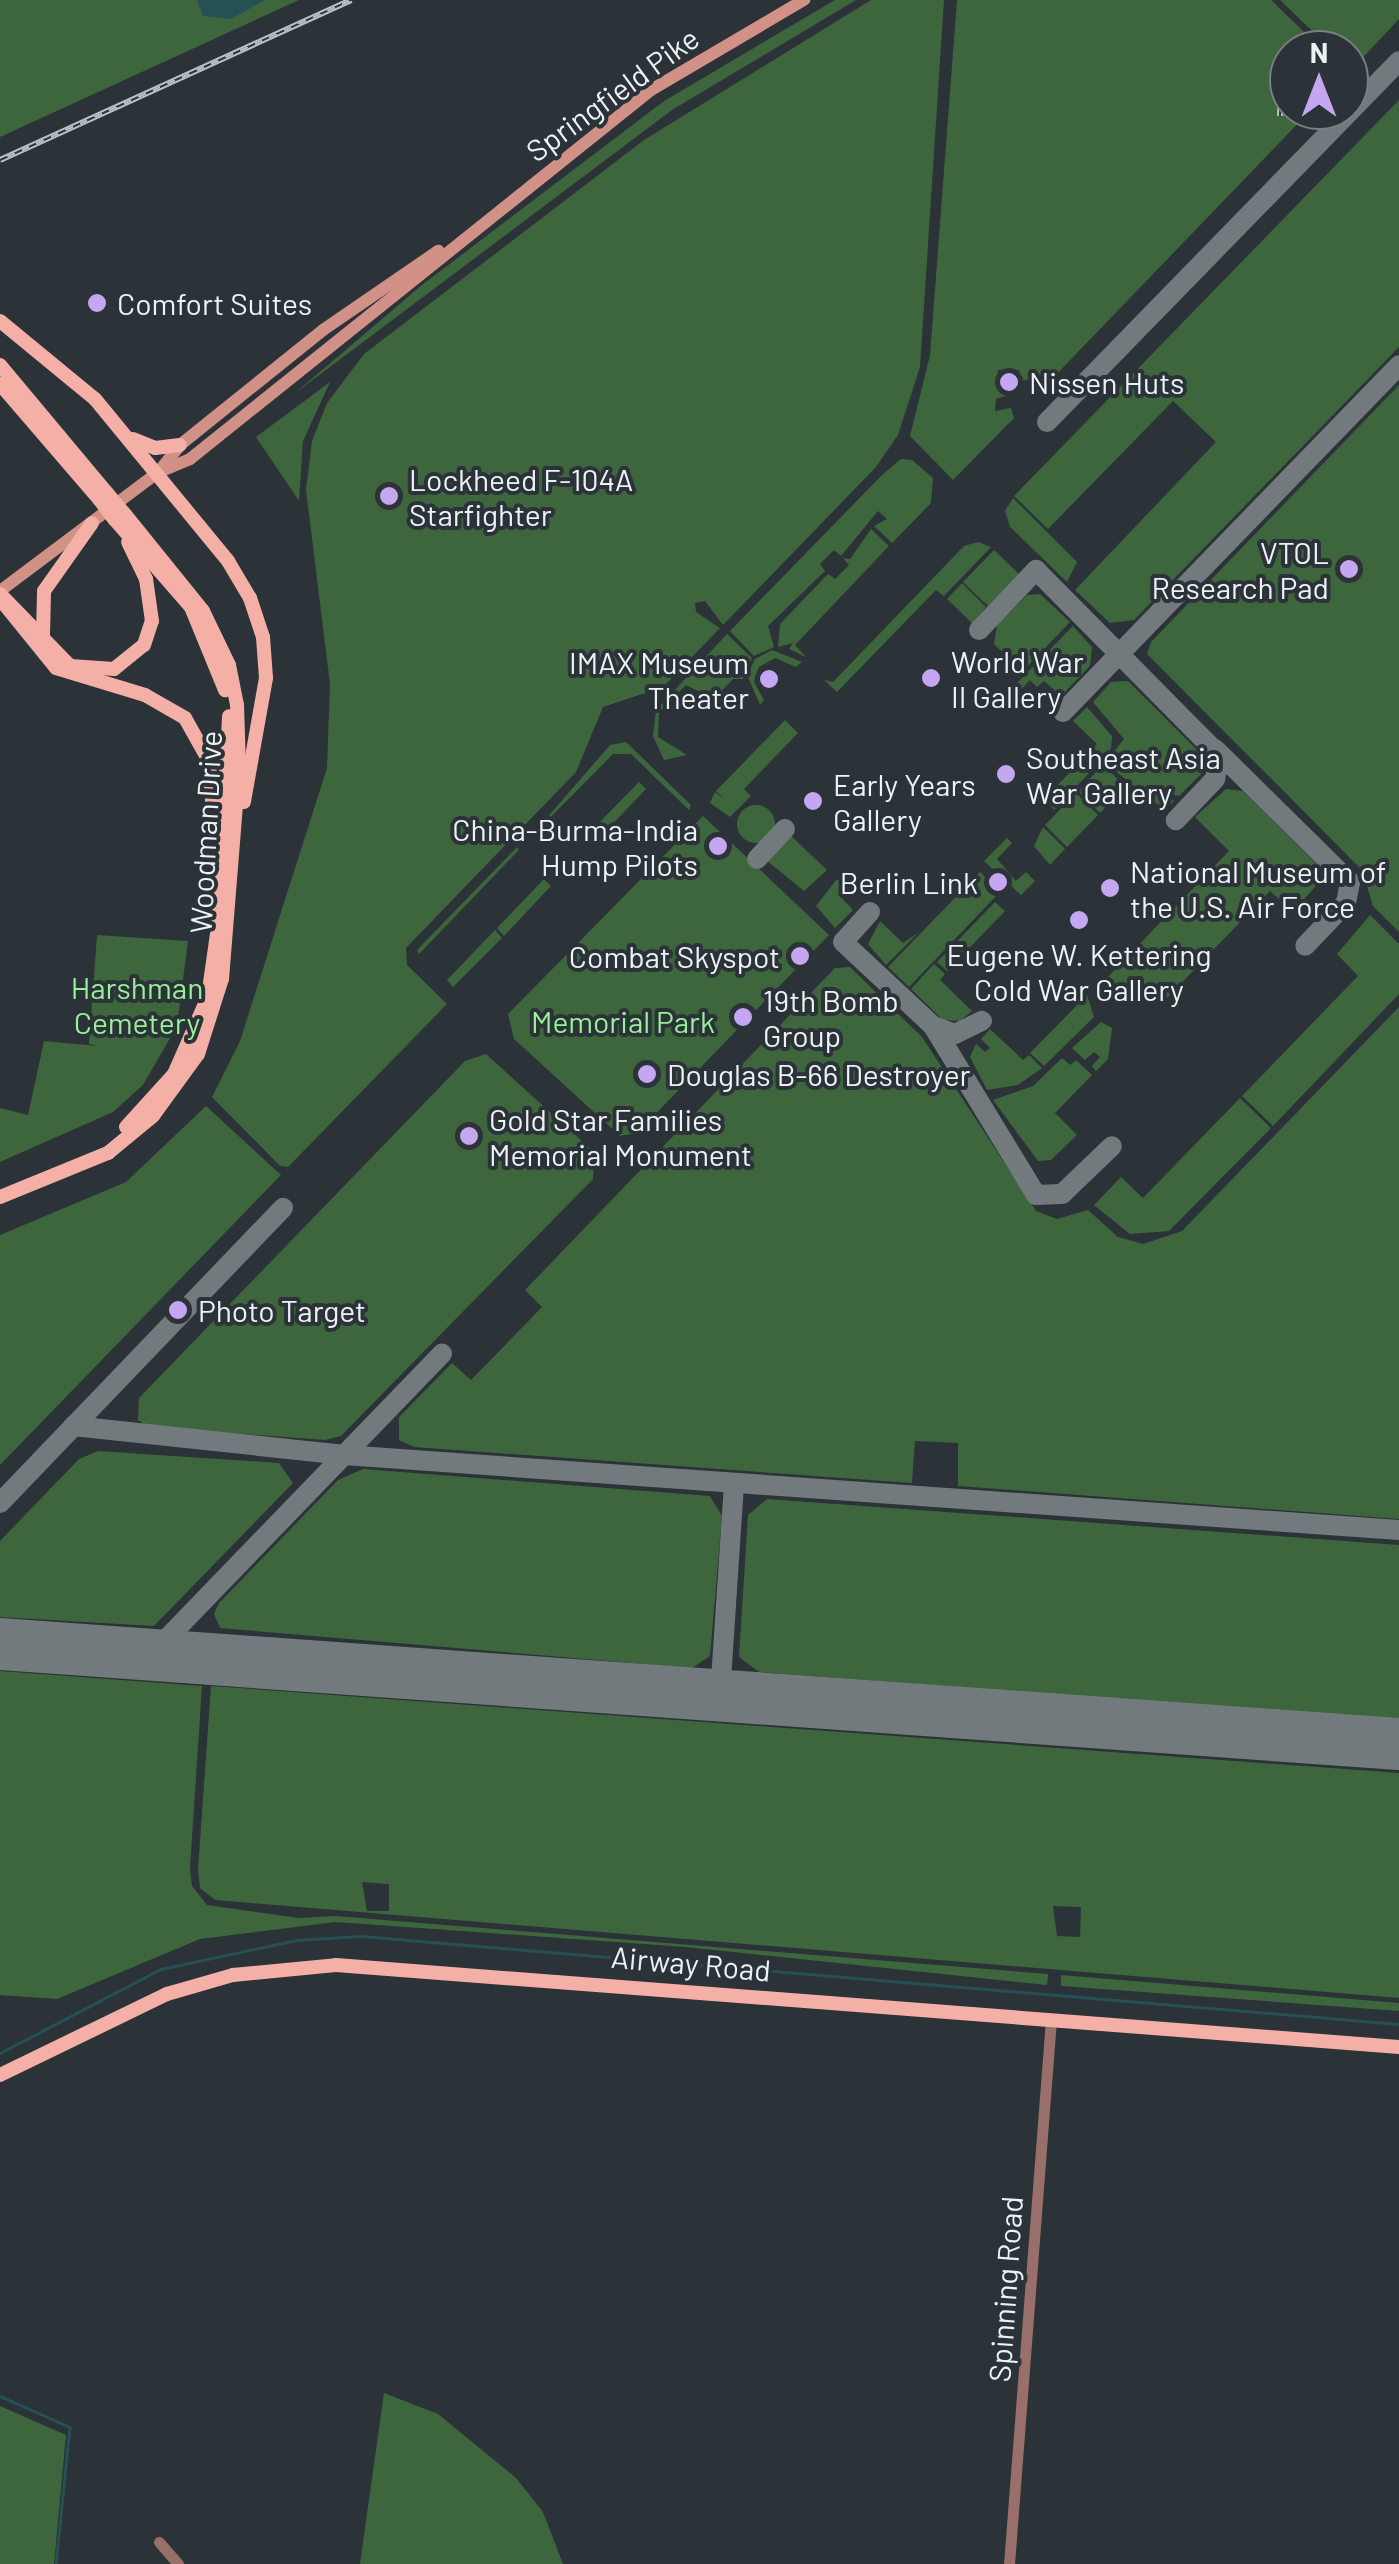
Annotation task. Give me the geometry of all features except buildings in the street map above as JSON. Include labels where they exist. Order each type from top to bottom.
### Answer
[{"type":"main road","name":"Springfield Pike","points":[[0,595],[158,473],[190,459],[458,240],[676,72],[804,0]]},
{"type":"main road","name":"Springfield Pike","points":[[158,473],[180,445],[323,330],[458,240]]},
{"type":"main road","points":[[0,322],[70,376],[129,437],[228,561],[263,637],[262,720],[232,872]]},
{"type":"main road","points":[[0,365],[120,520],[150,594],[152,621],[144,645],[126,664],[103,672],[79,670],[50,650],[0,595]]},
{"type":"main road","points":[[0,384],[103,496]]},
{"type":"main road","points":[[129,437],[155,448],[180,445]]},
{"type":"main road","name":"Woodman Drive","points":[[0,1197],[108,1153],[153,1116],[181,1081],[214,1016],[232,872],[240,737],[229,665],[204,611],[120,520]]},
{"type":"main road","name":"Woodman Drive","points":[[0,1187],[84,1156],[145,1109],[192,1041],[216,950],[230,752],[223,680],[190,607],[120,520]]},
{"type":"main road","points":[[50,650],[39,623],[40,601],[92,523]]},
{"type":"main road","points":[[0,595],[56,668],[157,700],[196,732],[209,761],[215,807],[216,950]]},
{"type":"main road","name":"Airway Road","points":[[0,2075],[167,1994],[297,1967],[436,1971],[1399,2047]]},
{"type":"street","name":"Spinning Road","points":[[1009,2564],[1051,2018]]},
{"type":"street","points":[[159,2542],[178,2564]]},
{"type":"green space","points":[[0,0],[299,0],[0,137]]},
{"type":"green space","points":[[835,0],[856,0],[672,110],[294,394],[422,285],[664,101]]},
{"type":"green space","points":[[871,0],[944,0],[920,367],[898,435],[876,467],[723,625],[705,601],[695,603],[696,612],[720,628],[663,687],[603,707],[576,772],[406,948],[407,965],[447,1004],[288,1167],[280,1166],[212,1097],[240,1041],[327,768],[330,684],[306,490],[312,441],[327,403],[364,354],[644,140]]},
{"type":"green space","points":[[957,0],[1271,0],[1302,30],[1269,30],[1269,130],[1292,130],[1050,381],[1019,380],[1019,370],[998,370],[997,383],[1009,383],[1012,394],[996,399],[995,411],[1011,408],[1014,418],[953,480],[910,436],[930,355]]},
{"type":"green space","points":[[1280,0],[1399,0],[1399,19],[1369,51],[1369,30],[1311,30]]},
{"type":"green space","points":[[1399,100],[1399,347],[1134,620],[1110,623],[1075,590],[1216,442],[1173,401],[1048,529],[1014,496]]},
{"type":"green space","points":[[330,382],[303,441],[299,501],[256,437]]},
{"type":"green space","points":[[1399,385],[1399,932],[1373,906],[1362,870],[1147,654],[1151,642]]},
{"type":"green space","points":[[901,459],[912,460],[933,478],[931,503],[892,543],[874,526],[887,519],[878,511],[841,556],[834,550],[820,564],[825,571],[768,626],[774,647],[754,656],[730,631],[882,475]]},
{"type":"green space","points":[[1013,498],[1077,562],[1067,582],[1010,527],[1005,511]]},
{"type":"green space","points":[[871,529],[889,546],[795,645],[806,657],[789,649],[793,643],[778,647],[780,624],[828,574],[835,579],[849,565],[843,558],[850,559]]},
{"type":"green space","points":[[978,542],[991,547],[944,596],[936,590],[837,692],[824,680],[833,682],[964,546]]},
{"type":"green space","points":[[994,550],[1019,574],[988,606],[963,582]]},
{"type":"green space","points":[[962,583],[986,607],[972,623],[947,599]]},
{"type":"green space","points":[[1040,594],[1070,622],[1022,672],[994,644],[997,625],[1027,595]]},
{"type":"green space","points":[[1073,626],[1092,647],[1090,666],[1061,696],[1044,681],[1037,687],[1030,680],[1017,694],[1012,688]]},
{"type":"green space","points":[[727,634],[752,658],[743,679],[733,679],[714,699],[686,685],[659,712],[658,737],[687,755],[664,760],[653,736],[656,710]]},
{"type":"green space","points":[[772,650],[802,662],[796,667],[775,658],[759,667],[754,682],[764,700],[760,705],[747,675],[755,659]]},
{"type":"green space","points":[[1128,681],[1205,758],[1201,774],[1179,796],[1168,794],[1174,801],[1165,810],[1105,763],[1124,739],[1093,702],[1111,682]]},
{"type":"green space","points":[[1087,707],[1112,736],[1111,749],[1094,768],[1084,758],[1097,744],[1073,721]]},
{"type":"green space","points":[[785,720],[798,733],[744,789],[751,796],[730,817],[710,803],[715,792],[724,799],[716,791]]},
{"type":"green space","points":[[626,742],[691,805],[689,810],[631,754],[613,754],[526,842],[610,745]]},
{"type":"green space","points":[[1082,760],[1092,770],[1054,810],[1044,799]]},
{"type":"green space","points":[[1103,765],[1126,787],[1100,813],[1078,791]]},
{"type":"green space","points":[[639,782],[646,789],[604,833],[596,826]]},
{"type":"green space","points":[[1226,789],[1243,791],[1316,863],[1320,881],[1293,912],[1270,891],[1168,997],[1139,1001],[1129,988],[1104,981],[1229,851],[1195,817]]},
{"type":"green space","points":[[1076,793],[1098,815],[1067,847],[1045,825]]},
{"type":"green space","points":[[756,805],[769,811],[775,824],[769,837],[756,843],[743,837],[737,824],[743,811]]},
{"type":"green space","name":"Memorial Park","points":[[703,816],[829,935],[637,1133],[620,1136],[514,1039],[508,1014]]},
{"type":"green space","points":[[1043,827],[1065,849],[1050,865],[1034,846]]},
{"type":"green space","points":[[790,835],[827,870],[804,891],[766,860]]},
{"type":"green space","points":[[1007,838],[1012,843],[997,859],[1016,881],[1026,872],[1035,881],[1021,895],[984,861]]},
{"type":"green space","points":[[517,847],[519,850],[419,954],[417,950]]},
{"type":"green space","points":[[980,872],[1000,892],[909,987],[888,967]]},
{"type":"green space","points":[[544,879],[551,886],[504,936],[497,928]]},
{"type":"green space","points":[[837,879],[844,886],[838,894],[853,910],[835,928],[816,906]]},
{"type":"green space","points":[[995,902],[1005,911],[947,971],[937,962]]},
{"type":"green space","points":[[1370,915],[1399,944],[1399,994],[1273,1126],[1242,1096],[1358,976],[1337,954]]},
{"type":"green space","points":[[880,921],[903,943],[919,932],[886,965],[868,944]]},
{"type":"green space","points":[[495,930],[502,938],[453,987],[447,980]]},
{"type":"green space","name":"Harshman Cemetery","points":[[97,935],[188,941],[177,1026],[143,1085],[113,1112],[0,1162],[0,1108],[28,1115],[44,1041],[97,1046],[89,1044]]},
{"type":"green space","points":[[934,964],[945,974],[940,980],[972,1011],[960,1021],[943,1020],[911,989]]},
{"type":"green space","points":[[850,967],[922,1037],[1036,1211],[1057,1219],[1088,1210],[1118,1237],[1143,1244],[1182,1231],[1399,1007],[1399,1519],[958,1486],[958,1443],[915,1441],[912,1483],[414,1447],[399,1440],[399,1417],[452,1363],[471,1380],[542,1307],[525,1290],[835,968]]},
{"type":"green space","points":[[1087,995],[1094,1017],[1044,1066],[1030,1053]]},
{"type":"green space","points":[[1101,1022],[1112,1028],[1108,1059],[1096,1071],[1092,1066],[1100,1057],[1094,1052],[1085,1060],[1072,1048]]},
{"type":"green space","points":[[990,1029],[1023,1060],[1029,1055],[1042,1068],[1018,1085],[987,1090],[970,1057],[976,1044],[985,1052],[990,1048],[981,1039]]},
{"type":"green space","points":[[486,1054],[594,1152],[593,1179],[341,1436],[325,1440],[148,1427],[138,1420],[139,1398],[465,1061]]},
{"type":"green space","points":[[1062,1058],[1070,1065],[1076,1060],[1092,1075],[1055,1113],[1077,1135],[1051,1160],[1038,1161],[993,1100],[1033,1086]]},
{"type":"green space","points":[[1240,1098],[1271,1128],[1169,1231],[1130,1234],[1094,1205],[1121,1177],[1143,1198]]},
{"type":"green space","points":[[206,1106],[281,1175],[0,1465],[0,1235],[126,1182]]},
{"type":"green space","points":[[98,1451],[279,1463],[293,1483],[154,1626],[0,1617],[0,1541],[79,1459]]},
{"type":"green space","points":[[363,1469],[710,1496],[722,1516],[710,1656],[692,1668],[220,1628],[214,1614],[219,1603],[338,1480]]},
{"type":"green space","points":[[767,1499],[1399,1545],[1399,1720],[759,1672],[739,1657],[748,1515]]},
{"type":"green space","points":[[0,1671],[202,1686],[190,1868],[192,1886],[207,1905],[299,1918],[335,1916],[1048,1974],[1047,1985],[685,1947],[336,1922],[200,1939],[57,1999],[0,1995]]},
{"type":"green space","points":[[211,1686],[1399,1773],[1399,1998],[215,1900],[200,1888],[198,1869]],"holes":[[[362,1882],[389,1884],[389,1911],[367,1911]],[[1053,1906],[1081,1907],[1080,1937],[1057,1936]]]},
{"type":"green space","points":[[1061,1975],[1399,2003],[1399,2011],[1061,1986]]},
{"type":"green space","points":[[384,2393],[438,2414],[516,2478],[543,2512],[563,2564],[360,2564]]},
{"type":"green space","points":[[0,2406],[66,2435],[54,2564],[0,2564]]},
{"type":"water","points":[[197,0],[265,0],[231,19],[203,16]]},
{"type":"waterway","points":[[0,2053],[161,1969],[296,1940],[361,1936],[1399,2024]]},
{"type":"waterway","points":[[0,2396],[70,2427],[56,2564]]},
{"type":"taxiway","points":[[1047,422],[1399,61]]},
{"type":"taxiway","points":[[1063,712],[1399,365]]},
{"type":"taxiway","points":[[979,630],[1036,570],[1219,755],[1215,779],[1176,820]]},
{"type":"taxiway","points":[[1215,749],[1350,882],[1346,903],[1305,946]]},
{"type":"taxiway","points":[[757,859],[785,829]]},
{"type":"taxiway","points":[[870,912],[843,942],[933,1026],[955,1034],[982,1021]]},
{"type":"taxiway","points":[[933,1026],[1036,1195],[1062,1194],[1112,1146]]},
{"type":"taxiway","points":[[0,1503],[283,1208]]},
{"type":"taxiway","points":[[151,1655],[442,1354]]},
{"type":"taxiway","points":[[73,1426],[344,1455],[1399,1530]]},
{"type":"taxiway","points":[[720,1695],[734,1483]]},
{"type":"runway","points":[[0,1644],[1399,1744]]},
{"type":"railway","points":[[0,160],[351,0]]},
{"type":"place","name":"Comfort Suites","points":[[97,303]]},
{"type":"place","name":"Nissen Huts","points":[[1009,382]]},
{"type":"place","name":"Lockheed F-104A Starfighter","points":[[389,496]]},
{"type":"place","name":"VTOL Research Pad","points":[[1349,569]]},
{"type":"place","name":"World War II Gallery","points":[[931,678]]},
{"type":"place","name":"IMAX Museum Theater","points":[[769,679]]},
{"type":"place","name":"Southeast Asia War Gallery","points":[[1006,774]]},
{"type":"place","name":"Early Years Gallery","points":[[813,801]]},
{"type":"place","name":"China-Burma-India Hump Pilots","points":[[718,846]]},
{"type":"place","name":"Berlin Link","points":[[998,882]]},
{"type":"place","name":"National Museum of the U.S. Air Force","points":[[1110,888]]},
{"type":"place","name":"Eugene W. Kettering Cold War Gallery","points":[[1079,920]]},
{"type":"place","name":"Combat Skyspot","points":[[800,956]]},
{"type":"place","name":"19th Bomb Group","points":[[743,1017]]},
{"type":"place","name":"Douglas B-66 Destroyer","points":[[647,1074]]},
{"type":"place","name":"Gold Star Families Memorial Monument","points":[[469,1136]]},
{"type":"place","name":"Photo Target","points":[[178,1310]]}]
